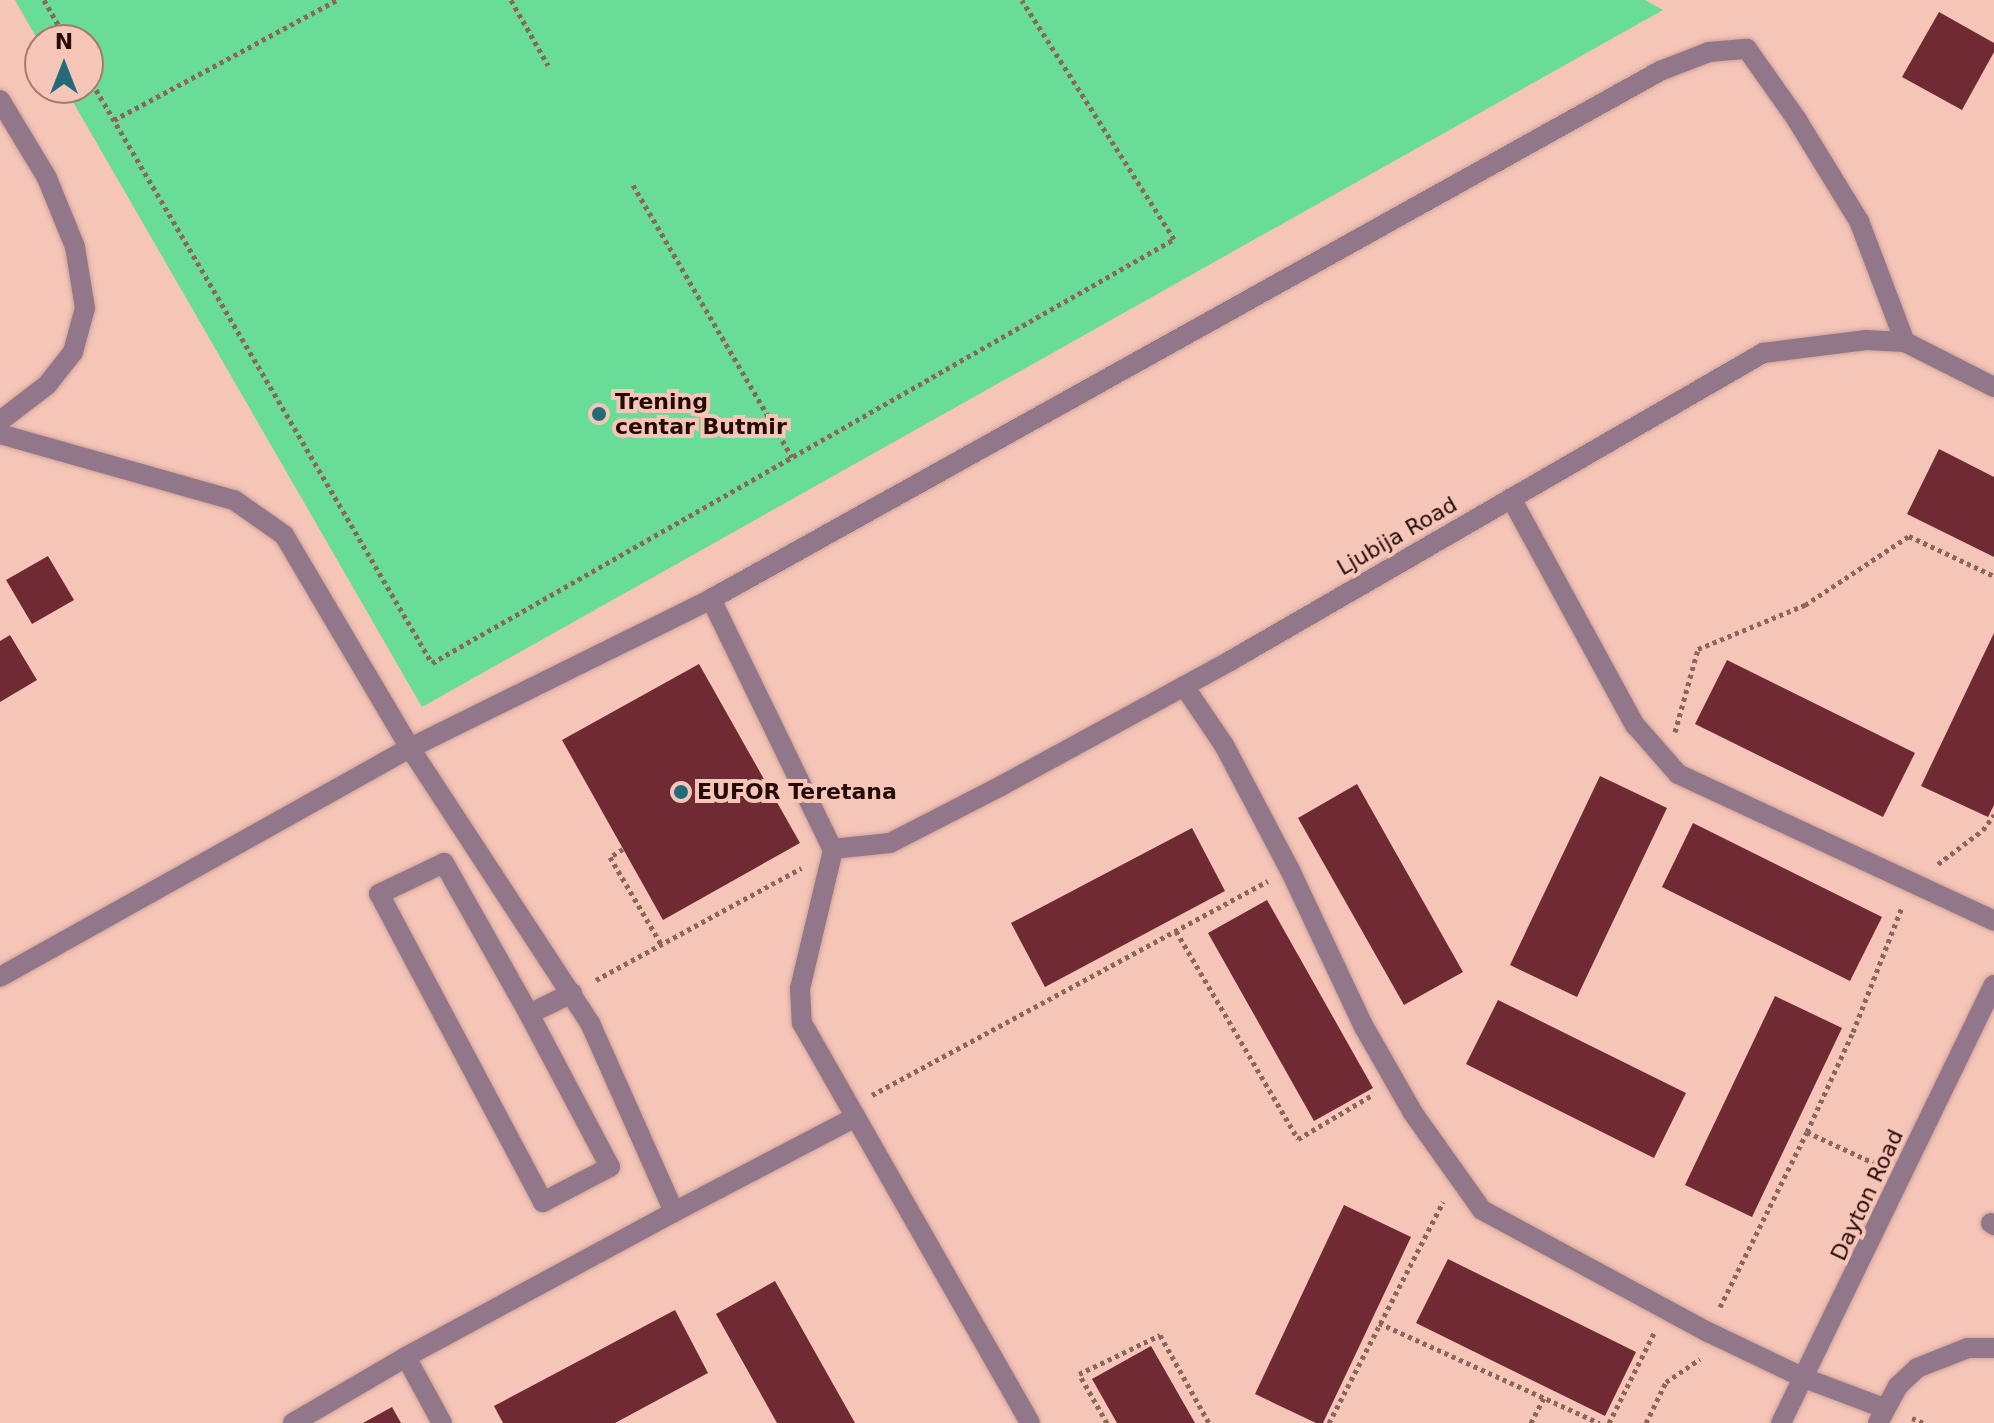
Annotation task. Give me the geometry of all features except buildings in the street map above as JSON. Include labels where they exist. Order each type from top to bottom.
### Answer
[{"type":"lane","points":[[0,977],[410,748],[711,599],[1646,79],[1709,52],[1747,49],[1797,120],[1859,221],[1905,342]]},
{"type":"lane","points":[[0,100],[47,178],[70,233],[85,308],[73,352],[47,385],[0,421]]},
{"type":"lane","name":"Ljubija Road","points":[[833,849],[890,843],[1184,686],[1763,353],[1866,340],[1905,342],[1994,387]]},
{"type":"lane","points":[[0,434],[234,500],[284,535],[410,748],[572,993],[674,1212]]},
{"type":"lane","points":[[1511,498],[1627,712],[1678,774],[1910,885],[1994,921]]},
{"type":"lane","points":[[711,599],[833,849],[800,989],[802,1023],[1030,1423]]},
{"type":"lane","points":[[1184,686],[1224,745],[1395,1082],[1482,1210],[1708,1332],[1881,1415],[1898,1386],[1928,1362],[1968,1348],[1994,1348]]},
{"type":"lane","points":[[444,863],[529,1014],[610,1167],[543,1202],[379,894],[444,863]]},
{"type":"lane","name":"Dayton Road","points":[[1781,1423],[1994,985]]},
{"type":"lane","points":[[529,1014],[572,993]]},
{"type":"lane","points":[[293,1423],[406,1357],[853,1112]]},
{"type":"lane","points":[[406,1357],[442,1423]]},
{"type":"path","points":[[44,0],[58,24]]},
{"type":"path","points":[[114,120],[337,0]]},
{"type":"path","points":[[511,0],[548,65]]},
{"type":"path","points":[[104,103],[432,663],[1174,239],[1022,0]]},
{"type":"path","points":[[633,185],[792,457]]},
{"type":"path","points":[[1665,760],[1698,649],[1805,605],[1909,536],[1994,576]]},
{"type":"path","points":[[1646,1423],[1666,1382],[1707,1354],[1708,1332],[1853,1032],[1910,885],[1983,830],[1994,815]]},
{"type":"path","points":[[623,849],[610,857],[661,944]]},
{"type":"path","points":[[572,993],[833,849]]},
{"type":"path","points":[[853,1112],[1290,870]]},
{"type":"path","points":[[1176,931],[1298,1139],[1395,1082]]},
{"type":"path","points":[[1807,1132],[1881,1167]]},
{"type":"path","points":[[1329,1423],[1425,1228],[1459,1178]]},
{"type":"path","points":[[1609,1423],[1665,1309]]},
{"type":"path","points":[[1379,1323],[1599,1423]]},
{"type":"path","points":[[1107,1423],[1079,1374],[1160,1335],[1209,1423]]},
{"type":"path","points":[[1531,1423],[1544,1398]]},
{"type":"green space","name":"Trening centar Butmir","points":[[15,0],[1645,0],[1663,10],[422,707],[74,104],[104,104],[104,24],[29,24]]},
{"type":"place","name":"Trening centar Butmir","points":[[599,414]]},
{"type":"place","name":"EUFOR Teretana","points":[[681,792]]}]
